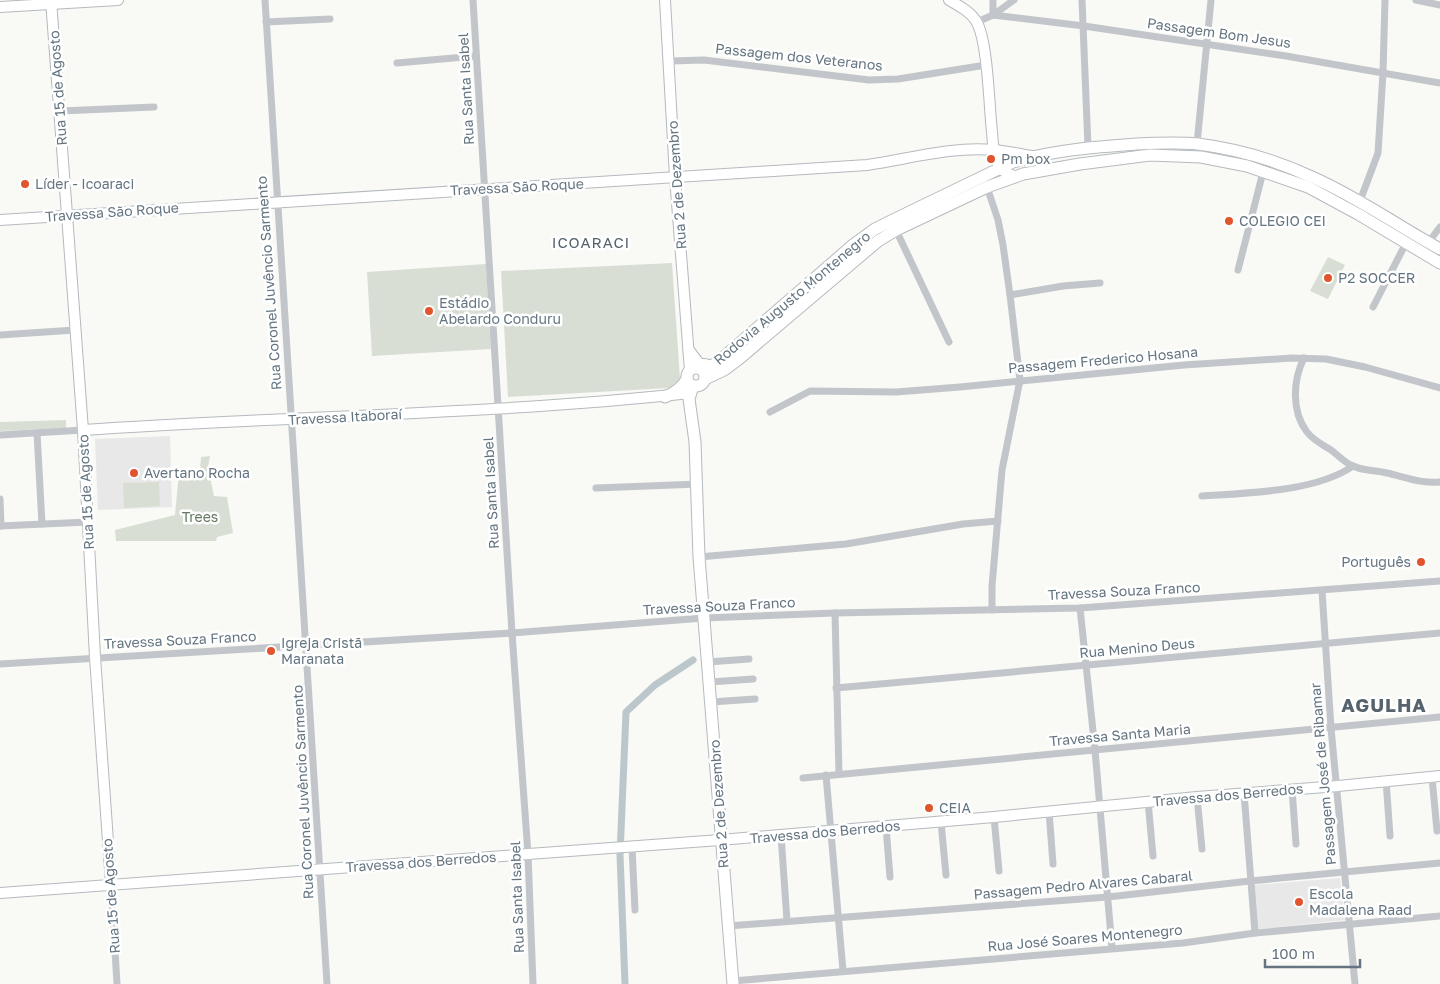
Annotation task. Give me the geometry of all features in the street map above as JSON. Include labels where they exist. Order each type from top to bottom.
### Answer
[{"type":"main road","name":"Rodovia Augusto Montenegro","points":[[704,374],[875,229],[1000,168],[1032,156],[1088,147],[1166,144],[1196,144],[1255,156],[1311,182],[1360,201],[1440,249]]},
{"type":"main road","points":[[1166,144],[1166,156]]},
{"type":"main road","points":[[1088,147],[1089,163]]},
{"type":"main road","name":"Rodovia Augusto Montenegro","points":[[704,374],[724,370],[868,249],[896,230],[987,187],[1014,176],[1037,170],[1150,155],[1201,157],[1226,161],[1263,172],[1311,182],[1358,214],[1440,263]]},
{"type":"main road","points":[[689,351],[699,364],[708,365],[718,362]]},
{"type":"main road","points":[[664,397],[690,382],[699,368],[704,374],[701,385],[690,382]]},
{"type":"main road","name":"Rua 2 de Dezembro","points":[[690,382],[689,399],[699,484],[705,620],[720,840],[733,982]]},
{"type":"street","points":[[0,8],[51,2],[118,0]]},
{"type":"street","name":"Rua Coronel Juvêncio Sarmento","points":[[264,0],[327,984]]},
{"type":"street","name":"Rua Santa Isabel","points":[[473,0],[512,633],[528,854],[533,984]]},
{"type":"street","name":"Rua 2 de Dezembro","points":[[665,0],[670,60],[675,177],[690,382]]},
{"type":"street","points":[[949,0],[968,12],[977,22],[983,38],[993,150],[1000,168],[1014,176]]},
{"type":"street","points":[[992,0],[993,15]]},
{"type":"street","points":[[977,22],[993,15],[1014,0]]},
{"type":"street","points":[[1082,0],[1088,147]]},
{"type":"street","points":[[1196,144],[1211,0]]},
{"type":"street","points":[[1360,201],[1378,153],[1385,0]]},
{"type":"street","points":[[1416,0],[1440,5]]},
{"type":"street","name":"Rua 15 de Agosto","points":[[51,2],[83,430],[117,984]]},
{"type":"street","name":"Passagem Bom Jesus","points":[[993,15],[1207,44],[1440,82]]},
{"type":"street","points":[[266,22],[330,19]]},
{"type":"street","points":[[397,63],[476,56]]},
{"type":"street","name":"Passagem dos Veteranos","points":[[670,60],[704,60],[869,80],[898,78],[986,65]]},
{"type":"street","points":[[60,111],[154,107]]},
{"type":"street","name":"Travessa São Roque","points":[[0,220],[867,165],[943,152],[993,150],[1032,156]]},
{"type":"street","points":[[1238,270],[1263,172]]},
{"type":"street","points":[[987,187],[998,220],[1010,295],[1020,380],[1002,470],[992,586],[992,610]]},
{"type":"street","points":[[1428,243],[1440,227]]},
{"type":"street","points":[[896,230],[949,342]]},
{"type":"street","points":[[1373,307],[1406,243]]},
{"type":"street","points":[[1010,295],[1100,282]]},
{"type":"street","points":[[0,336],[75,330]]},
{"type":"street","points":[[1304,358],[1295,384],[1297,410],[1306,431],[1316,441],[1353,466],[1416,481],[1440,482]]},
{"type":"street","name":"Passagem Frederico Hosana","points":[[770,412],[810,391],[896,392],[1227,361],[1304,358],[1326,359],[1365,366],[1440,388]]},
{"type":"street","name":"Travessa Itaboraí","points":[[0,435],[201,422],[290,420],[498,409],[664,397]]},
{"type":"street","points":[[37,433],[42,524]]},
{"type":"street","points":[[1202,496],[1272,491],[1323,480],[1345,472],[1353,466]]},
{"type":"street","points":[[596,488],[699,484]]},
{"type":"street","points":[[0,499],[1,526],[88,522]]},
{"type":"street","points":[[702,558],[846,544],[963,524],[998,520]]},
{"type":"street","name":"Travessa Souza Franco","points":[[0,664],[835,613],[1080,608],[1440,581]]},
{"type":"street","name":"Passagem José de Ribamar","points":[[1322,591],[1331,728],[1338,786],[1355,984]]},
{"type":"street","points":[[1080,608],[1095,750],[1112,948]]},
{"type":"street","points":[[835,613],[839,774]]},
{"type":"street","name":"Rua Menino Deus","points":[[836,688],[1440,633]]},
{"type":"street","points":[[708,662],[749,659]]},
{"type":"street","points":[[710,682],[753,679]]},
{"type":"street","points":[[711,702],[755,699]]},
{"type":"street","name":"Travessa Santa Maria","points":[[803,778],[1440,717]]},
{"type":"street","points":[[826,775],[843,971]]},
{"type":"street","points":[[1436,776],[1437,831]]},
{"type":"street","name":"Travessa dos Berredos","points":[[0,892],[886,827],[1148,801],[1436,776]]},
{"type":"street","points":[[1386,780],[1390,836]]},
{"type":"street","points":[[1292,789],[1296,844]]},
{"type":"street","points":[[1244,793],[1255,933]]},
{"type":"street","points":[[1198,797],[1202,849]]},
{"type":"street","points":[[1148,801],[1153,856]]},
{"type":"street","points":[[1049,811],[1053,864]]},
{"type":"street","points":[[994,817],[999,871]]},
{"type":"street","points":[[941,822],[946,875]]},
{"type":"street","points":[[886,827],[890,877]]},
{"type":"street","points":[[781,835],[787,922]]},
{"type":"street","points":[[632,847],[635,910]]},
{"type":"street","name":"Passagem Pedro Alvares Cabaral","points":[[728,926],[1108,897],[1440,863]]},
{"type":"street","name":"Rua José Soares Montenegro","points":[[733,982],[1183,943],[1255,933],[1440,916]]},
{"type":"shaded area","name":"Avertano Rocha","points":[[170,436],[172,507],[98,510],[95,439]]},
{"type":"shaded area","name":"Escola Madalena Raad","points":[[1340,878],[1345,920],[1257,929],[1254,885]]},
{"type":"green space","name":"P2 SOCCER","points":[[1328,257],[1345,265],[1328,299],[1310,291]]},
{"type":"green space","points":[[672,263],[680,379],[669,388],[508,397],[501,271]]},
{"type":"green space","name":"Estádio Abelardo Conduru","points":[[486,264],[491,349],[372,356],[367,272]]},
{"type":"green space","points":[[66,420],[66,428],[0,431],[0,422]]},
{"type":"green space","name":"Trees","points":[[210,456],[208,467],[214,496],[227,497],[233,533],[217,537],[216,541],[116,541],[115,530],[175,515],[179,472],[200,470],[201,457]]},
{"type":"green space","points":[[159,482],[160,506],[124,508],[123,483]]},
{"type":"waterway","points":[[625,984],[620,855],[626,712],[655,685],[693,660]]},
{"type":"place","name":"Pm box","points":[[991,159]]},
{"type":"place","name":"Líder - Icoaraci","points":[[25,184]]},
{"type":"place","name":"COLEGIO CEI","points":[[1229,221]]},
{"type":"place","name":"P2 SOCCER","points":[[1328,278]]},
{"type":"place","name":"Estádio Abelardo Conduru","points":[[429,311]]},
{"type":"place","name":"Avertano Rocha","points":[[134,473]]},
{"type":"place","name":"Português","points":[[1421,562]]},
{"type":"place","name":"Igreja Cristã Maranata","points":[[271,651]]},
{"type":"place","name":"CEIA","points":[[929,808]]},
{"type":"place","name":"Escola Madalena Raad","points":[[1299,902]]},
{"type":"district","name":"ICOARACI","points":[[591,243]]},
{"type":"district","name":"AGULHA","points":[[1384,705]]}]
